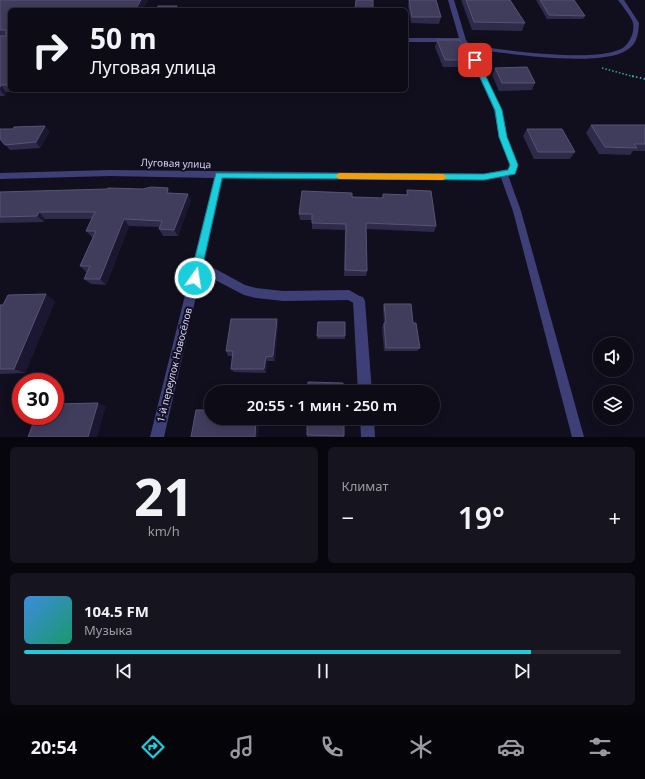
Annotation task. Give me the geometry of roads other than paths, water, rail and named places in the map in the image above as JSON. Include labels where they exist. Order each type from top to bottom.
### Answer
[{"type":"street","points":[[450,0],[463,40],[469,47],[498,110],[503,137],[514,165],[512,172],[504,175]]},
{"type":"street","points":[[408,40],[463,40]]},
{"type":"street","name":"Луговая улица","points":[[0,176],[110,173],[484,177],[504,175]]},
{"type":"street","name":"1-й переулок Новосёлов","points":[[157,437],[219,175]]},
{"type":"street","points":[[360,301],[365,385]]},
{"type":"street","points":[[367,425],[368,437]]},
{"type":"lane","points":[[469,47],[580,56],[602,55],[622,50],[634,40],[636,23],[621,0]]},
{"type":"lane","points":[[504,175],[517,211],[578,437]]},
{"type":"lane","points":[[199,264],[223,280],[245,290],[270,295],[349,295],[360,301]]}]
